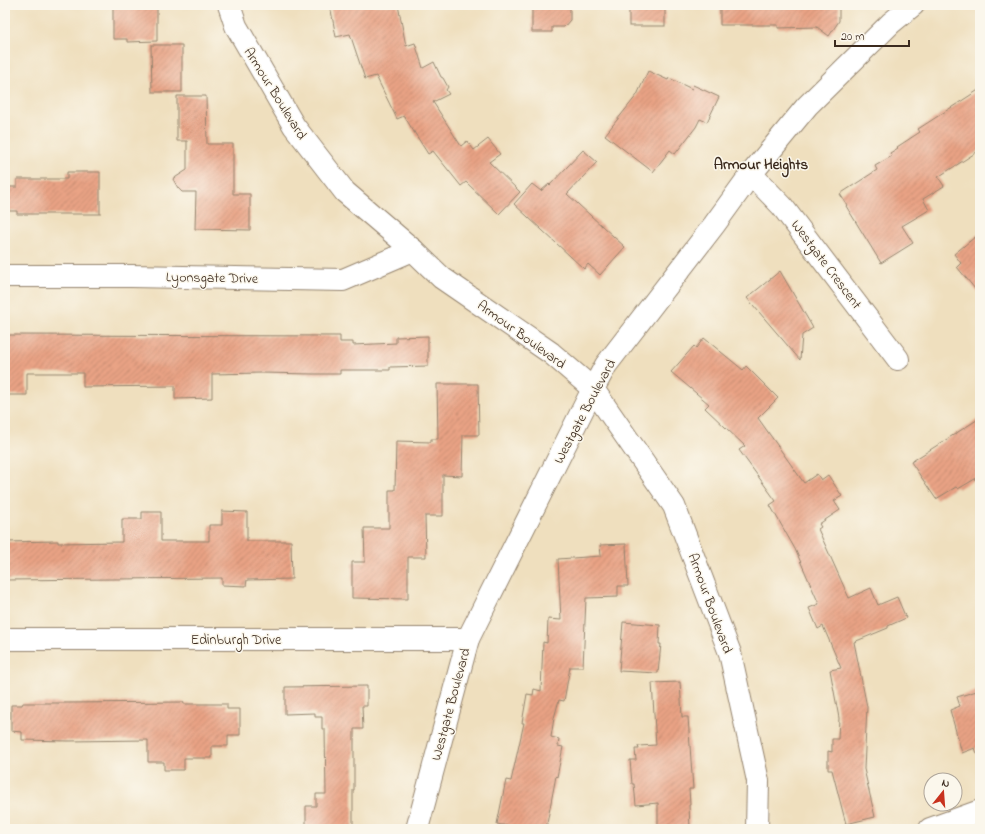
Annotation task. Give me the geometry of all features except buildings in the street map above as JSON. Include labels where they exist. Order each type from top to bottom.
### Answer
[{"type":"street","name":"Armour Boulevard","points":[[229,5],[236,26],[294,126],[345,192],[413,250],[442,278],[551,353],[593,390],[674,506],[730,653],[758,782],[758,829]]},
{"type":"street","name":"Westgate Boulevard","points":[[417,829],[468,639],[606,365],[714,226],[751,174],[807,106],[891,23],[913,5]]},
{"type":"street","name":"Westgate Crescent","points":[[751,174],[782,206],[898,359]]},
{"type":"street","name":"Lyonsgate Drive","points":[[5,276],[131,276],[343,280],[413,250]]},
{"type":"street","name":"Edinburgh Drive","points":[[5,639],[468,639]]},
{"type":"street","points":[[930,829],[980,811]]},
{"type":"district","name":"Armour Heights","points":[[761,164]]}]
